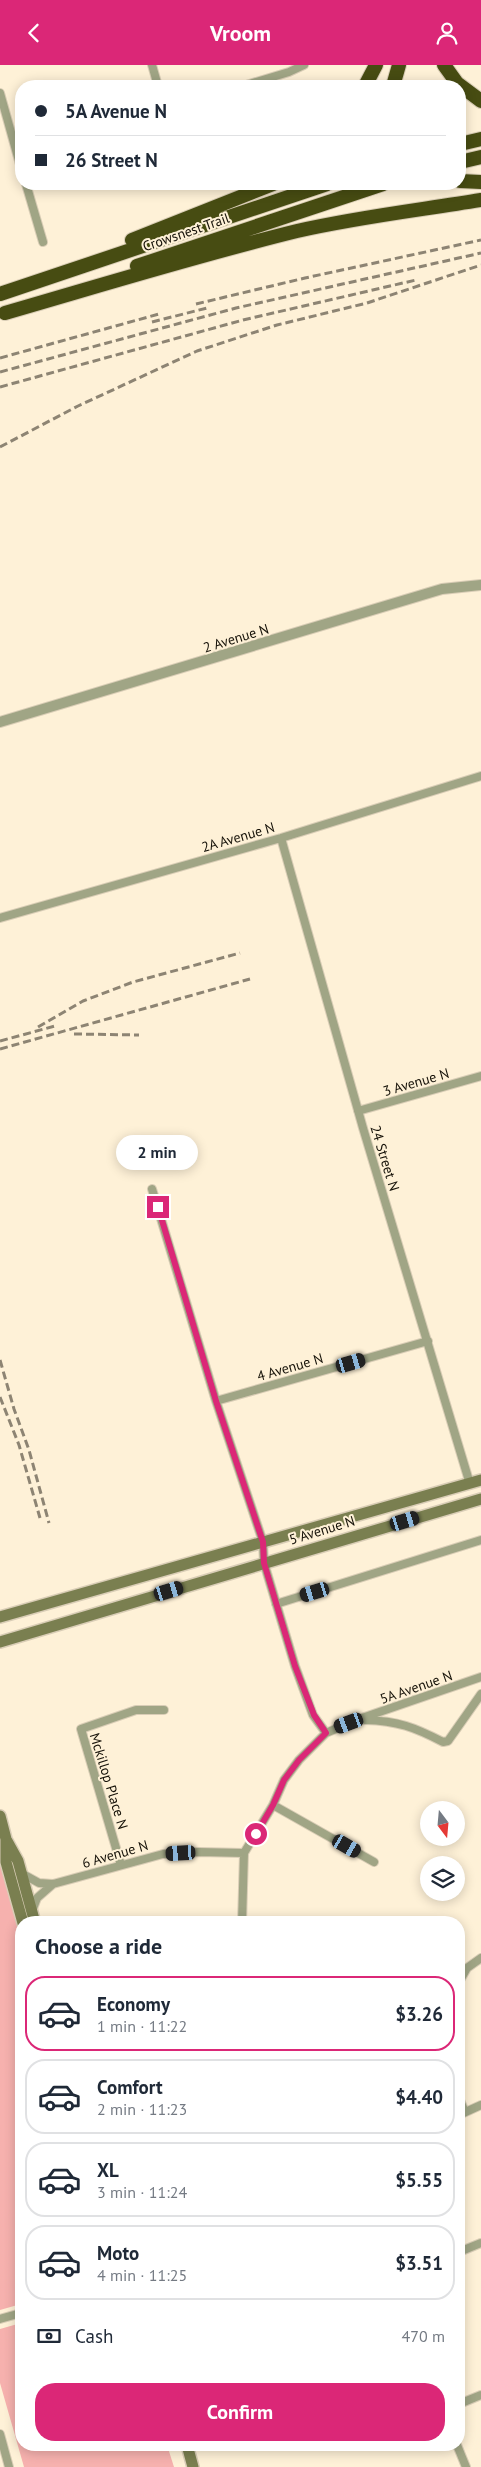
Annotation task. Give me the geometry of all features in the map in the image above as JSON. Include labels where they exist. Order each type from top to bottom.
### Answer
[{"type":"highway","points":[[368,80],[376,65]]},
{"type":"highway","points":[[395,80],[399,65]]},
{"type":"highway","points":[[444,65],[447,73],[454,80]]},
{"type":"highway","points":[[466,90],[481,101]]},
{"type":"highway","points":[[466,143],[481,139]]},
{"type":"highway","points":[[466,181],[481,182]]},
{"type":"highway","points":[[0,294],[258,190]]},
{"type":"highway","name":"Crowsnest Trail","points":[[0,294],[309,190]]},
{"type":"highway","name":"Crowsnest Trail","points":[[2,314],[206,242],[365,190]]},
{"type":"highway","points":[[2,314],[216,252],[298,231],[383,215],[481,200]]},
{"type":"main road","name":"5 Avenue N","points":[[0,1617],[476,1482]]},
{"type":"main road","name":"5 Avenue N","points":[[0,1642],[481,1499]]},
{"type":"main road","points":[[0,1647],[17,1637]]},
{"type":"main road","points":[[0,1816],[6,1839],[18,1861],[34,1916]]},
{"type":"main road","points":[[6,1839],[6,1862],[21,1916]]},
{"type":"main road","points":[[189,2451],[193,2467]]},
{"type":"street","points":[[152,65],[156,80]]},
{"type":"street","points":[[264,80],[289,73],[304,65]]},
{"type":"street","points":[[0,93],[15,147]]},
{"type":"street","points":[[28,190],[43,243]]},
{"type":"street","name":"2 Avenue N","points":[[0,722],[442,589],[481,585]]},
{"type":"street","name":"2A Avenue N","points":[[0,917],[281,838],[481,776]]},
{"type":"street","name":"24 Street N","points":[[281,838],[358,1111],[428,1341],[476,1482]]},
{"type":"street","name":"3 Avenue N","points":[[358,1111],[481,1076]]},
{"type":"street","points":[[152,1189],[216,1401],[263,1542],[264,1563],[276,1604],[314,1715],[326,1733]]},
{"type":"street","name":"4 Avenue N","points":[[216,1401],[428,1341]]},
{"type":"street","points":[[276,1604],[481,1540]]},
{"type":"street","name":"5A Avenue N","points":[[244,1853],[273,1805],[284,1780],[299,1760],[326,1733],[359,1719],[481,1677]]},
{"type":"street","name":"5A Avenue N","points":[[359,1719],[390,1720],[420,1730],[443,1742],[448,1741],[481,1694]]},
{"type":"street","name":"Mckillop Place N","points":[[121,1865],[81,1729],[136,1710],[164,1710]]},
{"type":"street","points":[[273,1805],[374,1862]]},
{"type":"street","name":"6 Avenue N","points":[[53,1884],[163,1853],[244,1853]]},
{"type":"street","points":[[242,1916],[244,1853]]},
{"type":"street","points":[[21,1873],[39,1883],[53,1884]]},
{"type":"street","points":[[34,1916],[37,1899],[53,1884]]},
{"type":"street","points":[[465,1972],[481,1958]]},
{"type":"street","points":[[465,2112],[481,2105]]},
{"type":"street","points":[[465,2250],[481,2243]]},
{"type":"street","points":[[0,2319],[15,2315]]},
{"type":"street","points":[[465,2402],[481,2395]]},
{"type":"street","points":[[0,2435],[9,2467]]},
{"type":"street","points":[[459,2451],[466,2467]]},
{"type":"shaded area","points":[[0,1853],[17,1916],[15,1916],[15,2306],[0,2310]]},
{"type":"shaded area","points":[[15,2325],[15,2436],[0,2383],[0,2329]]},
{"type":"shaded area","points":[[19,2451],[169,2451],[174,2467],[24,2467]]},
{"type":"railway","points":[[196,304],[481,240]]},
{"type":"railway","points":[[0,372],[236,308],[481,253]]},
{"type":"railway","points":[[0,447],[78,406],[197,351],[277,325],[367,303],[481,265]]},
{"type":"railway","points":[[0,387],[243,320],[416,280]]},
{"type":"railway","points":[[152,322],[207,308]]},
{"type":"railway","points":[[0,358],[159,314]]},
{"type":"railway","points":[[38,1027],[83,1001],[133,982],[240,953]]},
{"type":"railway","points":[[0,1049],[250,979]]},
{"type":"railway","points":[[0,1041],[55,1026]]},
{"type":"railway","points":[[74,1034],[139,1035]]},
{"type":"railway","points":[[0,1360],[14,1409],[29,1450],[49,1523]]},
{"type":"railway","points":[[0,1397],[19,1445],[40,1518]]},
{"type":"route","points":[[158,1207],[216,1401],[263,1542],[264,1563],[295,1666],[314,1715],[326,1733],[299,1760],[284,1780],[277,1792],[273,1805],[256,1834]]}]
